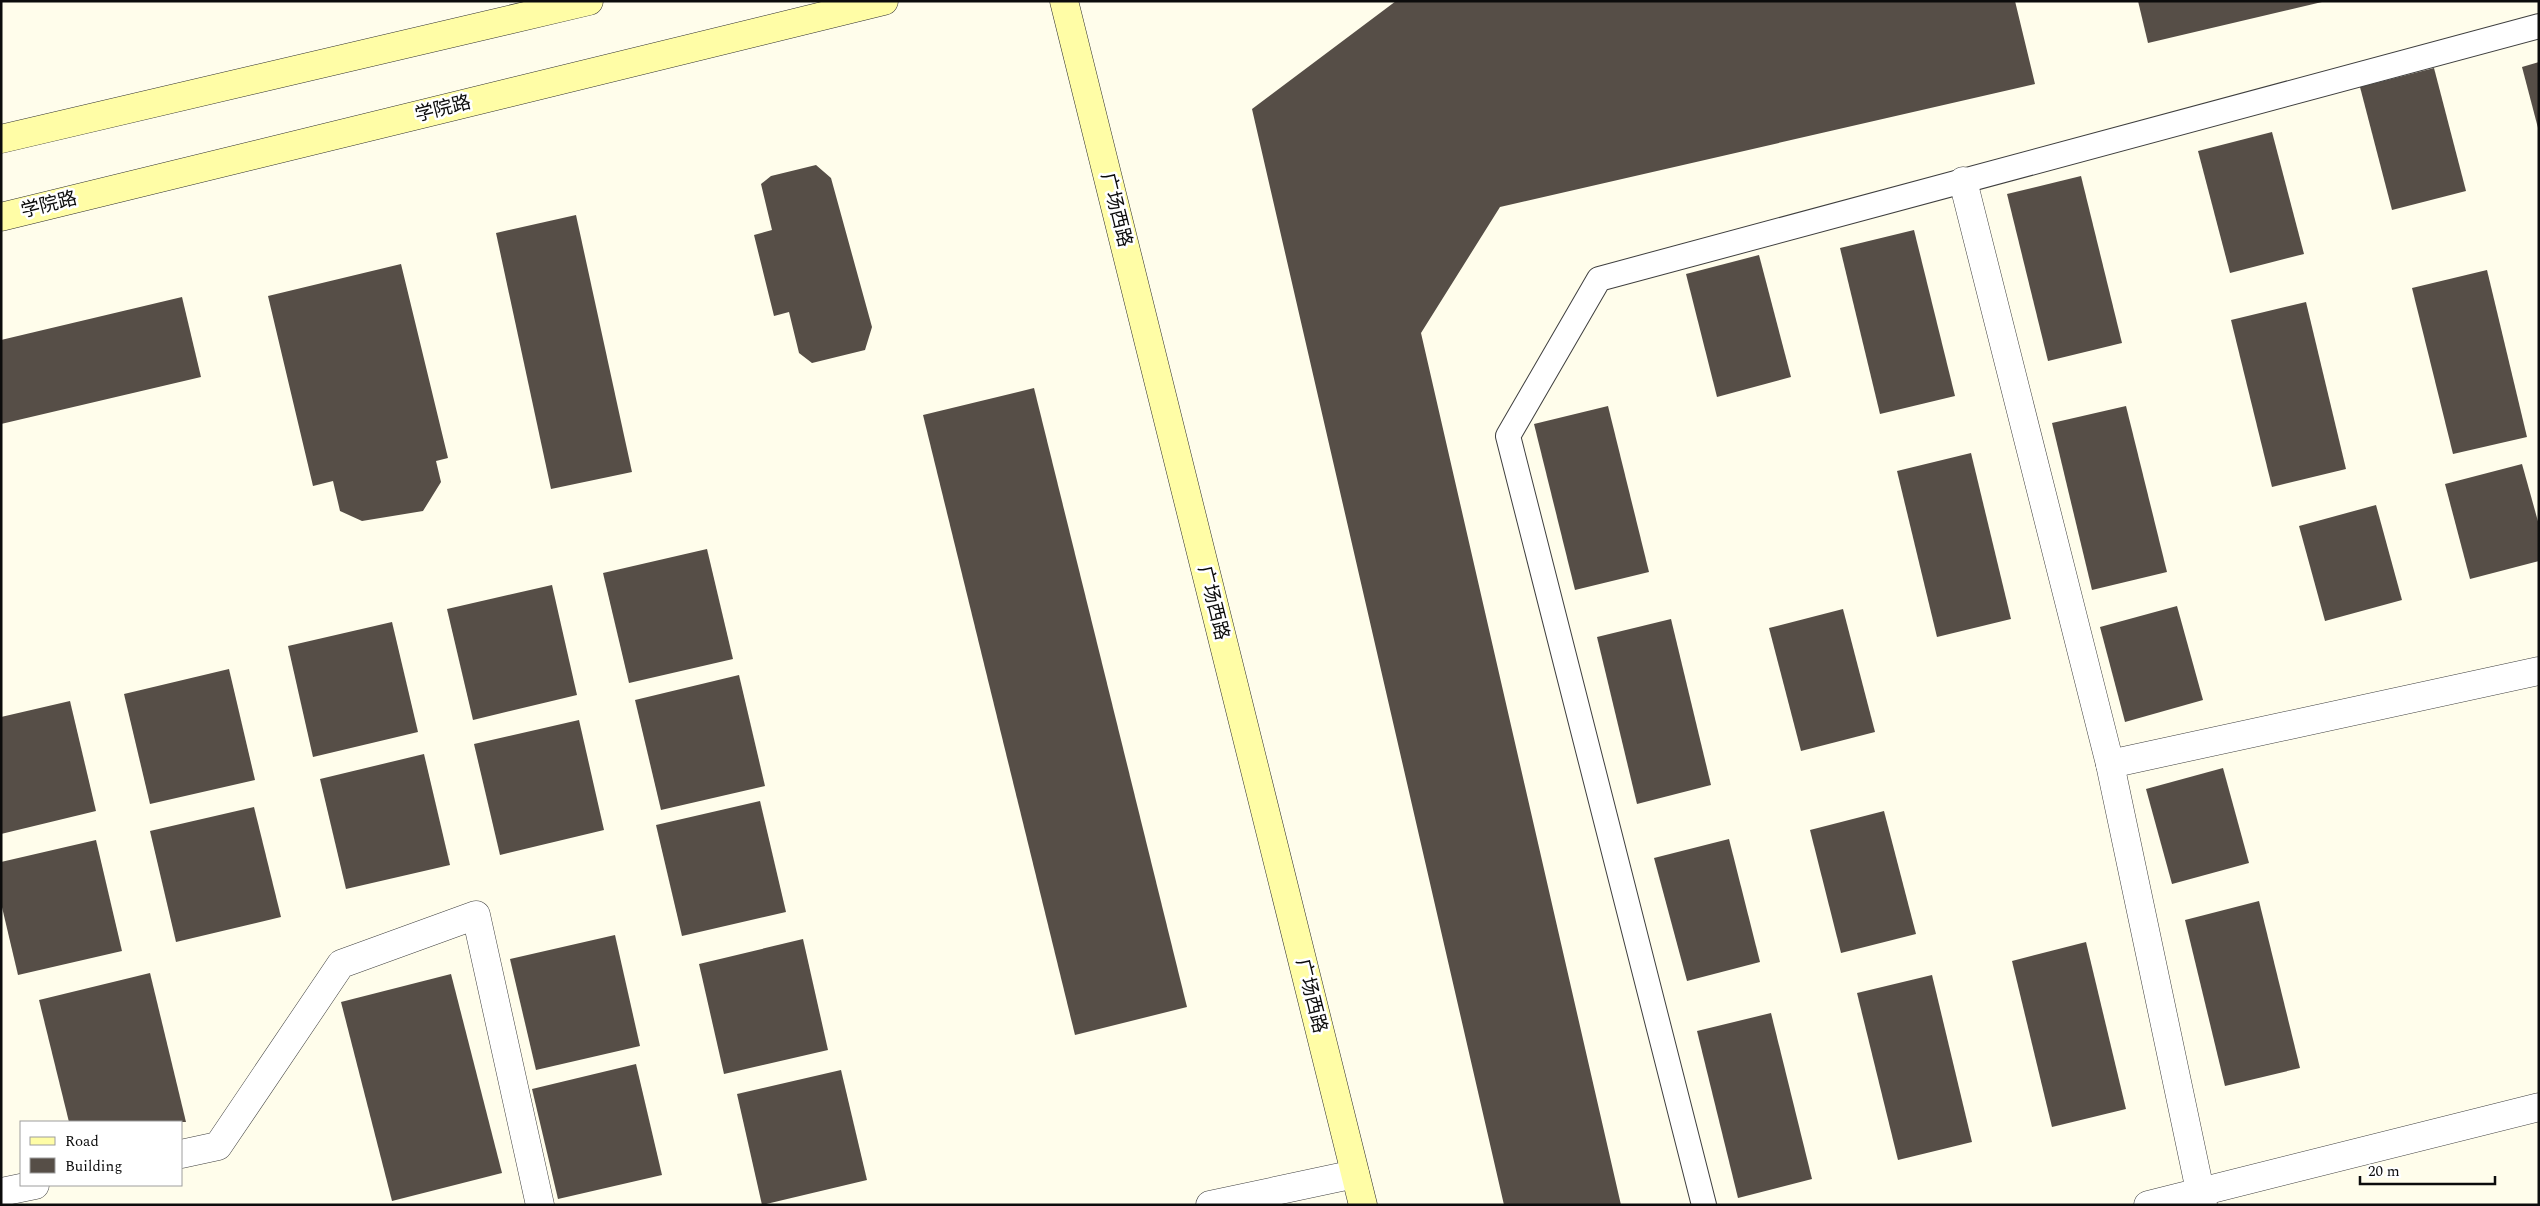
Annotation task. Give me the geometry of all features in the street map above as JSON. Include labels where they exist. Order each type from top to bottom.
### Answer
[{"type":"main road","points":[[1,139],[589,1]]},
{"type":"main road","name":"学院路","points":[[1,217],[884,1]]},
{"type":"main road","name":"广场西路","points":[[1064,1],[1363,1205]]},
{"type":"street","points":[[1963,181],[2110,764],[2202,1198]]},
{"type":"street","points":[[2110,764],[2539,671]]},
{"type":"street","points":[[182,1154],[218,1146],[341,964],[476,915],[540,1205]]},
{"type":"street","points":[[2148,1205],[2202,1198],[2539,1107]]},
{"type":"street","points":[[1210,1205],[1355,1174]]},
{"type":"street","points":[[1,1192],[30,1186]]},
{"type":"lane","points":[[1704,1205],[1508,436],[1599,278],[2539,26]]},
{"type":"building","points":[[1396,1],[2015,1],[2035,84],[1500,207],[1421,333],[1621,1205],[1504,1205],[1252,109]]},
{"type":"building","points":[[2138,1],[2322,1],[2322,2],[2148,43]]},
{"type":"building","points":[[2539,62],[2539,128],[2538,128],[2522,67]]},
{"type":"building","points":[[2434,68],[2466,191],[2392,210],[2360,87]]},
{"type":"building","points":[[2272,132],[2304,254],[2230,273],[2198,151]]},
{"type":"building","points":[[816,165],[831,178],[872,327],[865,350],[812,363],[799,353],[789,312],[774,316],[754,235],[772,230],[761,184],[771,176]]},
{"type":"building","points":[[2081,176],[2122,343],[2048,361],[2007,194]]},
{"type":"building","points":[[576,215],[632,472],[551,489],[496,233]]},
{"type":"building","points":[[1914,230],[1955,396],[1880,414],[1840,248]]},
{"type":"building","points":[[1759,255],[1791,377],[1717,397],[1686,274]]},
{"type":"building","points":[[401,264],[448,458],[436,461],[441,482],[423,511],[362,521],[340,511],[333,481],[313,486],[268,296]]},
{"type":"building","points":[[2487,270],[2527,437],[2453,454],[2412,288]]},
{"type":"building","points":[[182,297],[201,377],[1,424],[1,340]]},
{"type":"building","points":[[2306,302],[2346,469],[2272,487],[2231,320]]},
{"type":"building","points":[[1034,388],[1187,1007],[1075,1035],[923,415]]},
{"type":"building","points":[[1608,406],[1649,572],[1575,590],[1534,424]]},
{"type":"building","points":[[2126,406],[2167,572],[2092,590],[2052,423]]},
{"type":"building","points":[[1971,453],[2011,619],[1937,637],[1897,471]]},
{"type":"building","points":[[2522,464],[2539,525],[2539,561],[2470,579],[2445,484]]},
{"type":"building","points":[[2376,505],[2402,600],[2325,621],[2299,526]]},
{"type":"building","points":[[707,549],[733,659],[629,683],[603,573]]},
{"type":"building","points":[[552,585],[577,695],[473,720],[447,609]]},
{"type":"building","points":[[2177,606],[2203,700],[2125,722],[2100,627]]},
{"type":"building","points":[[1843,609],[1875,732],[1801,751],[1769,628]]},
{"type":"building","points":[[1671,619],[1711,785],[1637,804],[1597,637]]},
{"type":"building","points":[[392,622],[418,732],[313,757],[288,646]]},
{"type":"building","points":[[229,669],[255,780],[150,804],[124,694]]},
{"type":"building","points":[[739,675],[765,786],[661,810],[635,700]]},
{"type":"building","points":[[70,701],[96,811],[1,834],[1,717]]},
{"type":"building","points":[[579,720],[604,830],[500,855],[474,744]]},
{"type":"building","points":[[424,754],[450,865],[346,889],[320,779]]},
{"type":"building","points":[[2223,768],[2249,863],[2172,884],[2146,789]]},
{"type":"building","points":[[760,801],[786,912],[682,936],[656,825]]},
{"type":"building","points":[[254,807],[281,917],[176,942],[150,831]]},
{"type":"building","points":[[1884,811],[1916,934],[1841,953],[1810,830]]},
{"type":"building","points":[[1729,839],[1760,962],[1687,981],[1654,858]]},
{"type":"building","points":[[96,840],[122,951],[18,975],[1,903],[1,862]]},
{"type":"building","points":[[2259,901],[2300,1068],[2225,1086],[2185,920]]},
{"type":"building","points":[[615,935],[640,1046],[536,1070],[510,959]]},
{"type":"building","points":[[803,939],[828,1050],[724,1074],[699,964]]},
{"type":"building","points":[[2086,942],[2126,1109],[2052,1127],[2012,961]]},
{"type":"building","points":[[150,973],[186,1122],[69,1121],[39,1000]]},
{"type":"building","points":[[451,974],[502,1173],[392,1201],[341,1002]]},
{"type":"building","points":[[1932,975],[1972,1142],[1898,1160],[1857,993]]},
{"type":"building","points":[[1771,1013],[1812,1179],[1738,1198],[1697,1031]]},
{"type":"building","points":[[636,1064],[662,1175],[558,1199],[532,1089]]},
{"type":"building","points":[[841,1070],[867,1180],[762,1205],[737,1094]]}]
